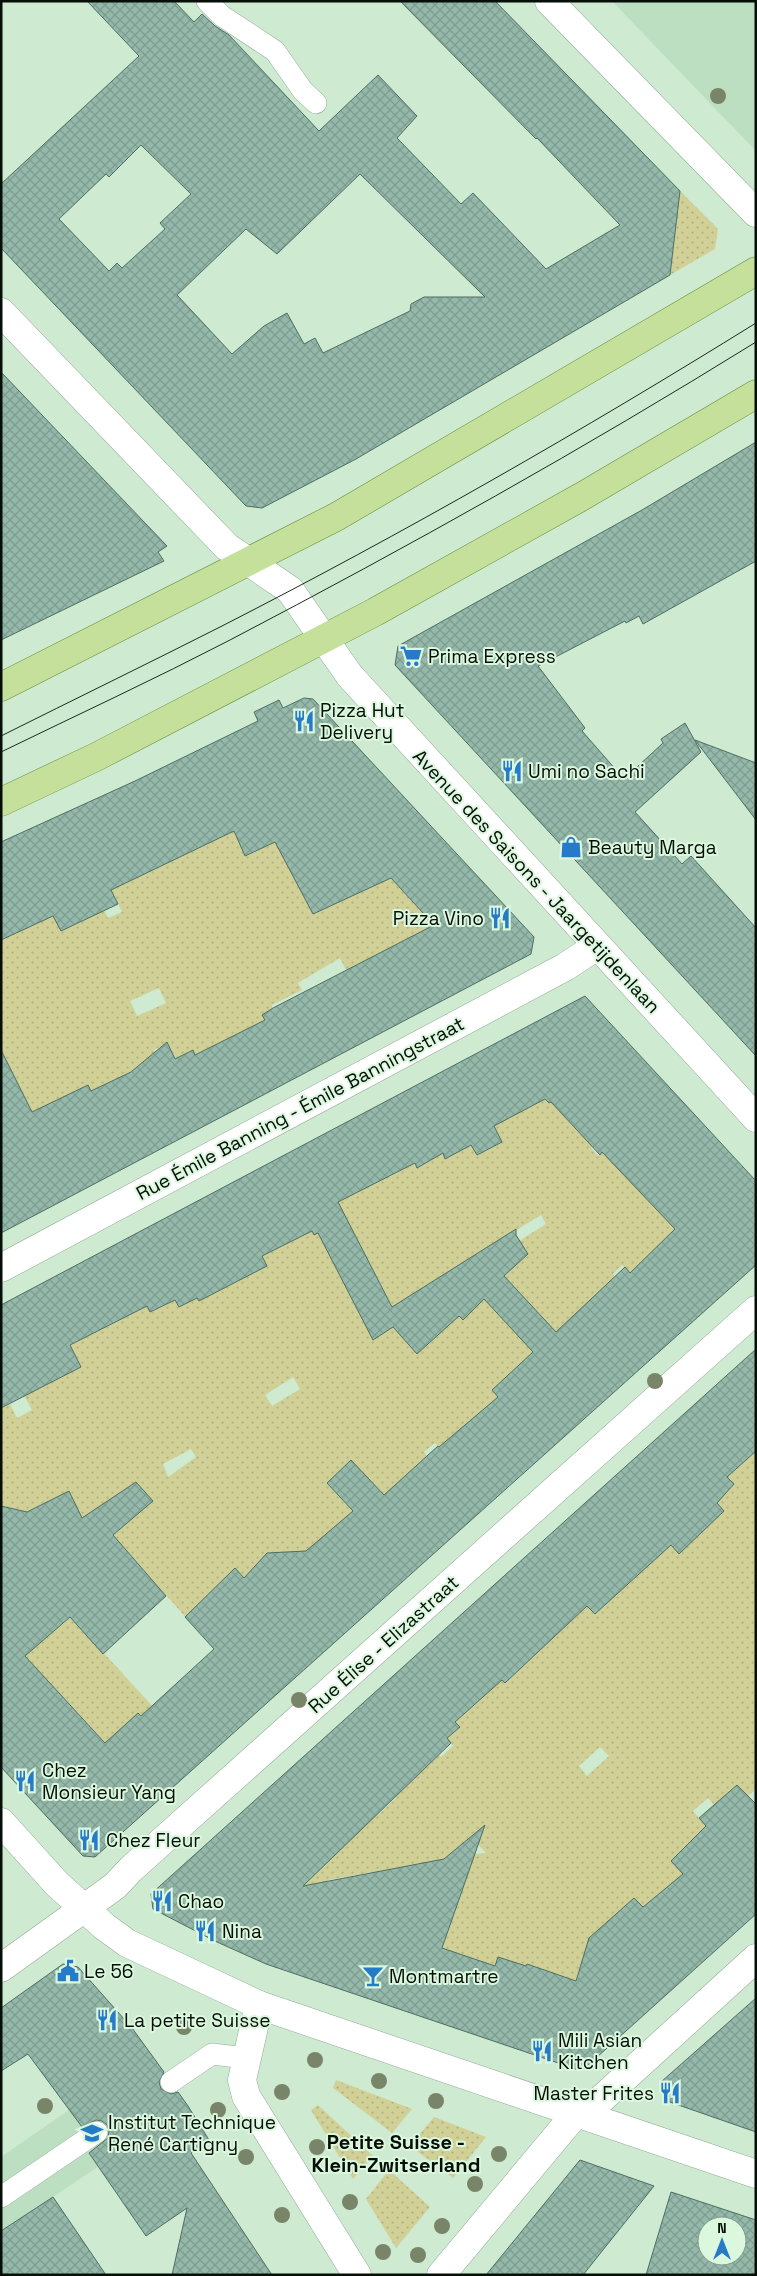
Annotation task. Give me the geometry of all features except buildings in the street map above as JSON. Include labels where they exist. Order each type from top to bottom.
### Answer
[{"type":"main road","points":[[1,687],[336,518],[756,271]]},
{"type":"main road","points":[[1,802],[96,757],[324,639],[581,498],[756,394]]},
{"type":"street","points":[[549,1],[756,213]]},
{"type":"street","name":"Avenue des Saisons - Jaargetijdenlaan","points":[[1,312],[227,547],[290,590],[350,676],[756,1118]]},
{"type":"street","name":"Rue Émile Banning - Émile Banningstraat","points":[[1,1268],[556,972],[597,946]]},
{"type":"street","name":"Rue Élise - Elizastraat","points":[[1,1968],[115,1886],[131,1869],[756,1310]]},
{"type":"street","points":[[1,1822],[57,1884],[105,1927],[127,1943],[259,2005],[756,2174]]},
{"type":"street","points":[[442,2275],[577,2112],[597,2103],[756,1958]]},
{"type":"street","points":[[259,2005],[242,2080],[246,2096],[356,2275]]},
{"type":"lane","points":[[207,1],[222,16],[275,50],[303,91],[316,103]]},
{"type":"lane","points":[[171,2082],[212,2054],[246,2058]]},
{"type":"lane","points":[[1,2196],[97,2132]]},
{"type":"shaded area","points":[[612,1],[756,1],[756,151],[632,22]]},
{"type":"shaded area","points":[[680,191],[718,229],[715,249],[670,275]]},
{"type":"shaded area","points":[[263,816],[313,914],[349,897],[334,868],[378,864],[453,946],[352,982],[340,958],[298,983],[302,990],[272,1005],[272,1010],[262,1015],[265,1020],[195,1055],[192,1050],[175,1059],[168,1043],[154,1050],[161,1064],[146,1064],[131,1072],[112,1112],[99,1087],[91,1091],[88,1085],[76,1090],[79,1098],[1,1144],[1,940],[7,937],[3,929],[52,912],[61,931],[89,918],[84,907],[99,900],[108,918],[122,912],[111,889],[234,831],[245,856],[255,852]],"holes":[[[159,988],[166,1003],[137,1016],[130,1001]]]},
{"type":"shaded area","points":[[532,1077],[570,1108],[563,1115],[572,1125],[606,1133],[591,1148],[598,1156],[610,1146],[637,1189],[656,1209],[690,1217],[635,1278],[622,1265],[613,1274],[616,1278],[557,1360],[492,1390],[498,1397],[439,1448],[435,1443],[424,1452],[427,1456],[404,1477],[386,1500],[379,1489],[351,1460],[327,1483],[357,1516],[336,1540],[245,1579],[235,1568],[197,1630],[101,1522],[90,1520],[1,1527],[1,1409],[10,1404],[17,1418],[32,1410],[14,1377],[81,1367],[69,1344],[97,1324],[101,1330],[122,1319],[121,1315],[144,1301],[150,1312],[175,1300],[170,1275],[241,1279],[267,1266],[262,1256],[310,1229],[314,1235],[338,1202],[390,1177],[414,1162],[417,1167],[443,1153],[446,1159],[454,1154],[466,1135],[477,1155],[502,1142],[494,1126]],"holes":[[[541,1215],[546,1224],[519,1241],[528,1254],[504,1277],[503,1319],[480,1295],[433,1327],[439,1334],[417,1354],[393,1327],[373,1339],[335,1266],[363,1251],[400,1321],[445,1290],[441,1276]],[[293,1377],[300,1389],[272,1406],[265,1395]],[[191,1449],[196,1457],[168,1477],[163,1464]]]},
{"type":"shaded area","points":[[756,1451],[756,1789],[748,1796],[737,1832],[708,1798],[693,1811],[720,1843],[672,1861],[683,1874],[618,1927],[611,1919],[588,1949],[574,1985],[527,1964],[523,1976],[442,1948],[475,1854],[486,1853],[471,1837],[453,1858],[328,1880],[312,1927],[229,1854],[375,1813],[378,1815],[397,1797],[390,1789],[439,1755],[441,1757],[453,1746],[447,1738],[459,1727],[455,1722],[479,1701],[497,1675],[505,1683],[587,1606],[595,1614],[605,1606],[602,1602],[623,1583],[626,1586],[635,1578],[663,1535],[680,1554],[685,1548],[711,1496],[731,1488],[734,1484],[727,1477]],"holes":[[[600,1747],[609,1756],[587,1776],[579,1766]]]},
{"type":"shaded area","points":[[29,1588],[58,1603],[155,1709],[117,1755],[77,1712],[63,1723],[54,1688],[47,1680],[22,1678]]},
{"type":"shaded area","name":"Institut Technique René Cartigny","points":[[132,2028],[188,2106],[53,2197],[106,2275],[1,2275],[1,2157],[69,2110],[51,2086]]},
{"type":"shaded area","points":[[336,2080],[412,2109],[392,2133],[333,2088]]},
{"type":"shaded area","points":[[318,2105],[373,2156],[353,2179],[311,2110]]},
{"type":"shaded area","points":[[434,2117],[486,2137],[453,2178],[410,2146]]},
{"type":"shaded area","points":[[389,2170],[430,2207],[396,2248],[366,2199]]},
{"type":"tram line","points":[[1,736],[222,626],[358,555],[559,442],[756,323]]},
{"type":"tram line","points":[[1,752],[145,683],[297,605],[496,496],[756,342]]},
{"type":"place","name":"Prima Express","points":[[411,656]]},
{"type":"place","name":"Pizza Hut Delivery","points":[[304,721]]},
{"type":"place","name":"Umi no Sachi","points":[[512,771]]},
{"type":"place","name":"Beauty Marga","points":[[571,847]]},
{"type":"place","name":"Pizza Vino","points":[[500,918]]},
{"type":"place","name":"Chez Monsieur Yang","points":[[25,1781]]},
{"type":"place","name":"Chez Fleur","points":[[89,1840]]},
{"type":"place","name":"Chao","points":[[162,1901]]},
{"type":"place","name":"Nina","points":[[205,1931]]},
{"type":"place","name":"Le 56","points":[[68,1971]]},
{"type":"place","name":"Montmartre","points":[[373,1976]]},
{"type":"place","name":"La petite Suisse","points":[[107,2020]]},
{"type":"place","name":"Mili Asian Kitchen","points":[[542,2051]]},
{"type":"place","name":"Master Frites","points":[[670,2093]]},
{"type":"place","name":"Institut Technique René Cartigny","points":[[92,2133]]},
{"type":"district","name":"Petite Suisse - Klein-Zwitserland","points":[[396,2154]]}]
